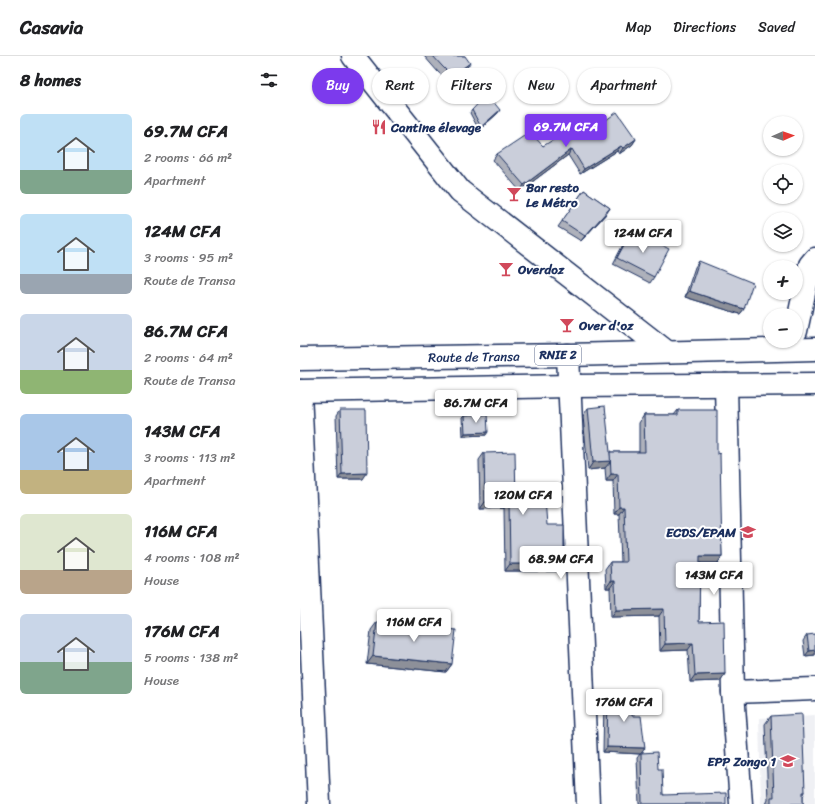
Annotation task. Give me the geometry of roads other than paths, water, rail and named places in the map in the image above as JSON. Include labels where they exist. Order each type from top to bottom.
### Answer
[{"type":"street","points":[[353,56],[460,191],[667,352]]},
{"type":"street","points":[[801,308],[810,265],[815,259]]},
{"type":"street","name":"Route de Transa","points":[[300,359],[667,352],[763,343]]},
{"type":"street","name":"Route de Transa","points":[[803,344],[815,349]]},
{"type":"street","points":[[568,355],[588,804]]},
{"type":"street","points":[[319,804],[300,391],[570,386],[815,384]]},
{"type":"street","points":[[726,385],[733,692],[741,804]]},
{"type":"street","points":[[733,692],[815,689]]},
{"type":"place","name":"Cantine élevage","points":[[379,127]]},
{"type":"place","name":"Bar resto Le Métro","points":[[514,194]]},
{"type":"place","name":"Overdoz","points":[[506,269]]},
{"type":"place","name":"Over d'oz","points":[[567,325]]},
{"type":"place","name":"ECDS/EPAM","points":[[748,532]]},
{"type":"place","name":"EPP Zongo 1","points":[[788,761]]}]
